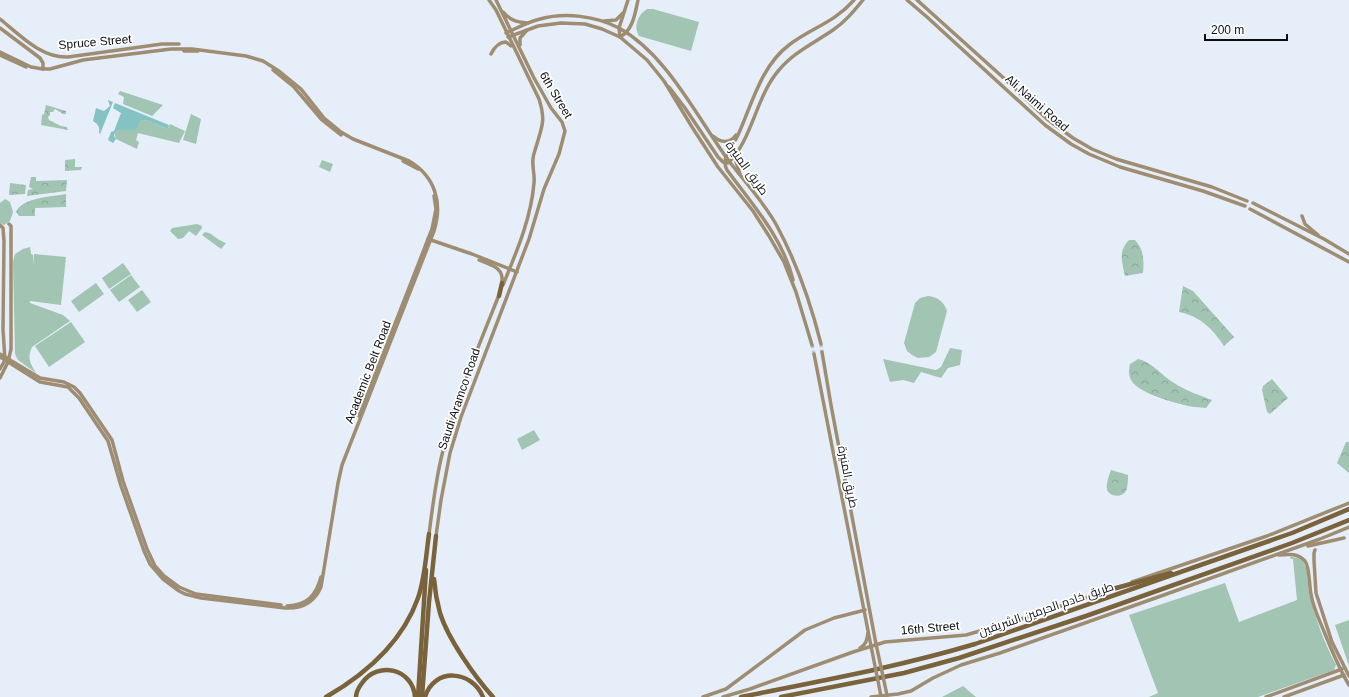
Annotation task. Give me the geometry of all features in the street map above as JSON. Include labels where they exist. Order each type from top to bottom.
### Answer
[{"type":"highway","points":[[499,296],[502,283]]},
{"type":"highway","name":"طريق خادم الحرمين الشريفين","points":[[741,697],[853,676],[933,657],[975,644],[1292,533],[1349,509]]},
{"type":"highway","name":"طريق خادم الحرمين الشريفين","points":[[781,697],[904,673],[959,658],[1086,616],[1292,543],[1349,520]]},
{"type":"highway","points":[[326,697],[364,672],[399,636],[410,618],[418,598],[429,534]]},
{"type":"highway","points":[[418,697],[429,534]]},
{"type":"highway","points":[[424,697],[433,559],[436,536]]},
{"type":"highway","points":[[433,559],[436,596],[444,624],[470,667],[493,697]]},
{"type":"highway","points":[[1098,593],[1213,561]]},
{"type":"highway","points":[[356,697],[360,685],[366,677],[374,672],[383,670],[391,670],[405,677],[413,687],[415,697]]},
{"type":"highway","points":[[424,697],[429,687],[436,681],[445,677],[453,676],[461,676],[470,680],[477,686],[483,697]]},
{"type":"main road","name":"6th Street","points":[[489,0],[496,10],[539,99],[544,119],[533,158],[534,182],[531,206],[509,269]]},
{"type":"main road","name":"6th Street","points":[[496,0],[523,56],[551,108],[564,126],[565,131],[559,154],[544,189],[538,214],[517,272]]},
{"type":"main road","points":[[628,0],[619,28],[620,37],[626,33],[634,19],[638,0]]},
{"type":"main road","points":[[724,163],[741,129],[763,78],[776,57],[793,42],[834,19],[854,0]]},
{"type":"main road","points":[[743,180],[736,162],[737,156],[764,92],[778,71],[799,51],[842,23],[851,15],[863,0]]},
{"type":"main road","name":"Ali Naimi Road","points":[[907,0],[927,16],[1045,125],[1071,144],[1120,167],[1204,191],[1245,206]]},
{"type":"main road","name":"Ali Naimi Road","points":[[917,0],[995,70],[1047,120],[1073,138],[1092,149],[1116,159],[1201,184],[1247,201]]},
{"type":"main road","points":[[500,8],[510,19],[519,23],[528,23]]},
{"type":"main road","points":[[507,35],[528,23],[557,15],[578,16],[608,21],[616,20],[624,11]]},
{"type":"main road","name":"Spruce Street","points":[[0,19],[42,51],[56,56],[68,57],[162,44],[179,44]]},
{"type":"main road","name":"طريق المنيرة","points":[[598,20],[619,28],[652,52],[671,76],[726,157],[777,226],[799,274],[821,344]]},
{"type":"main road","name":"طريق المنيرة","points":[[512,33],[529,28],[560,23],[585,24],[602,29],[620,37],[647,60],[664,81],[718,167],[753,211],[769,236],[784,262],[796,292],[812,345]]},
{"type":"main road","points":[[0,28],[41,59],[43,69]]},
{"type":"main road","points":[[523,56],[519,40],[521,35],[529,28]]},
{"type":"main road","points":[[491,54],[497,46],[504,42],[509,44],[514,49]]},
{"type":"main road","name":"Academic Belt Road","points":[[0,52],[31,67],[43,69],[50,69],[83,60],[171,49],[192,49],[230,53],[263,61],[279,71],[301,89],[320,114],[334,127],[353,138],[409,161],[417,166],[432,183],[438,205],[436,224],[342,465],[321,587],[313,600],[302,606],[285,608],[201,598],[185,594],[163,579],[154,569],[144,551],[121,486],[108,441],[74,391],[68,387],[40,382],[0,354]]},
{"type":"main road","name":"Academic Belt Road","points":[[0,55],[31,69],[40,71],[52,70],[86,62],[172,51],[201,52],[237,56],[258,61],[276,71],[294,87],[322,120],[335,131],[348,139],[405,162],[423,174],[433,190],[436,204],[434,221],[429,239]]},
{"type":"main road","points":[[664,81],[678,97],[778,242],[792,273],[796,292]]},
{"type":"main road","points":[[710,133],[719,141],[728,141],[734,138],[741,129]]},
{"type":"main road","points":[[724,163],[730,162],[745,137]]},
{"type":"main road","points":[[1238,203],[1241,201],[1240,198]]},
{"type":"main road","points":[[1324,239],[1255,204],[1253,207],[1252,210],[1349,262]]},
{"type":"main road","points":[[1302,216],[1308,227],[1324,239],[1349,254]]},
{"type":"main road","points":[[0,378],[11,349],[11,226],[9,224]]},
{"type":"main road","points":[[0,225],[3,228],[4,242],[3,330],[7,359],[0,369]]},
{"type":"main road","points":[[429,239],[466,253],[499,269],[503,278],[502,283]]},
{"type":"main road","points":[[466,253],[517,272]]},
{"type":"main road","name":"Saudi Aramco Road","points":[[429,534],[435,490],[443,449],[452,417],[471,364],[509,269]]},
{"type":"main road","name":"Saudi Aramco Road","points":[[436,536],[450,453],[461,417],[517,272]]},
{"type":"main road","name":"طريق المنيرة","points":[[822,352],[874,635],[887,695]]},
{"type":"main road","name":"طريق المنيرة","points":[[814,354],[881,696]]},
{"type":"main road","name":"Academic Belt Road","points":[[0,357],[7,359]]},
{"type":"main road","name":"16th Street","points":[[723,697],[750,689],[876,644],[966,634],[1031,616],[1267,536],[1349,502]]},
{"type":"main road","points":[[902,697],[933,678],[961,665],[1000,653],[1293,549],[1349,527]]},
{"type":"main road","points":[[1293,549],[1344,538]]},
{"type":"main road","points":[[1284,697],[1343,675],[1349,675],[1332,642],[1316,593],[1314,561],[1315,550]]},
{"type":"main road","points":[[1270,557],[1287,554],[1294,555],[1306,562],[1308,566],[1310,593],[1314,609],[1340,670],[1349,685]]},
{"type":"main road","points":[[703,697],[726,689],[805,630],[834,618],[870,609]]},
{"type":"main road","points":[[853,652],[864,645],[868,630]]},
{"type":"main road","points":[[874,635],[880,641],[885,642]]},
{"type":"main road","points":[[1266,697],[1345,668]]},
{"type":"main road","points":[[871,697],[911,691]]},
{"type":"green space","points":[[647,9],[653,9],[699,22],[691,51],[639,36],[636,28],[637,21],[641,14]]},
{"type":"green space","points":[[120,91],[163,105],[152,116],[123,104],[124,97],[118,94]]},
{"type":"green space","points":[[46,105],[66,111],[66,114],[63,114],[55,109],[53,112],[50,112],[48,117],[49,120],[61,126],[67,127],[68,130],[41,125],[42,115],[44,114]]},
{"type":"green space","points":[[191,114],[201,119],[196,144],[183,140]]},
{"type":"green space","points":[[146,120],[168,129],[170,124],[185,131],[179,143],[138,133],[136,140],[139,142],[137,149],[116,139],[114,133],[119,130],[136,130],[139,121]]},
{"type":"green space","points":[[75,159],[75,167],[82,167],[81,170],[65,171],[65,160]]},
{"type":"green space","points":[[322,160],[333,164],[330,172],[319,167]]},
{"type":"green space","points":[[31,177],[36,177],[36,181],[67,180],[66,191],[27,196],[28,190],[33,189],[29,187]]},
{"type":"green space","points":[[10,183],[26,185],[25,194],[9,195]]},
{"type":"green space","points":[[66,194],[66,207],[35,208],[35,216],[19,216],[16,212],[25,203],[38,198]]},
{"type":"green space","points":[[5,199],[10,202],[13,212],[10,221],[4,225],[0,223],[0,203]]},
{"type":"green space","points":[[197,224],[202,226],[202,228],[196,236],[189,231],[183,238],[178,239],[170,231],[172,228]]},
{"type":"green space","points":[[205,232],[226,243],[221,249],[202,235]]},
{"type":"green space","points":[[1129,240],[1135,240],[1142,251],[1143,273],[1125,276],[1122,253],[1123,248]]},
{"type":"green space","points":[[30,247],[31,254],[33,255],[33,266],[34,254],[66,257],[61,305],[30,301],[30,303],[63,315],[70,321],[32,347],[30,360],[36,373],[18,360],[15,354],[13,262],[15,254]]},
{"type":"green space","points":[[123,263],[131,274],[109,289],[102,278]]},
{"type":"green space","points":[[131,275],[140,287],[119,302],[110,290]]},
{"type":"green space","points":[[96,283],[104,294],[79,312],[71,301]]},
{"type":"green space","points":[[1183,286],[1193,291],[1234,337],[1224,346],[1215,334],[1200,320],[1179,312]]},
{"type":"green space","points":[[142,290],[151,302],[137,312],[128,300]]},
{"type":"green space","points":[[928,296],[940,300],[947,311],[936,352],[929,357],[918,358],[907,351],[904,343],[915,303],[920,298]]},
{"type":"green space","points":[[71,322],[85,342],[49,367],[35,346]]},
{"type":"green space","points":[[950,348],[962,350],[960,365],[948,368],[941,378],[921,372],[914,383],[903,380],[890,382],[883,359],[936,370],[941,367]]},
{"type":"green space","points":[[1138,359],[1148,363],[1179,386],[1212,400],[1206,408],[1189,406],[1163,399],[1140,389],[1131,380],[1129,374],[1130,364]]},
{"type":"green space","points":[[1272,379],[1288,398],[1270,414],[1267,412],[1262,390],[1263,386]]},
{"type":"green space","points":[[534,430],[540,440],[522,450],[517,439]]},
{"type":"green space","points":[[1346,442],[1349,442],[1349,473],[1337,463]]},
{"type":"green space","points":[[1111,470],[1128,475],[1127,489],[1122,495],[1116,496],[1108,492],[1107,482]]},
{"type":"green space","points":[[1290,557],[1295,557],[1303,561],[1305,565],[1311,602],[1324,639],[1336,665],[1334,670],[1258,697],[1149,697],[1158,693],[1129,615],[1225,583],[1239,622],[1297,600],[1293,559]]},
{"type":"green space","points":[[1349,620],[1349,666],[1335,625]]},
{"type":"green space","points":[[963,686],[976,697],[942,697]]},
{"type":"shaded area","points":[[108,100],[113,102],[100,134],[98,126],[93,121],[96,108],[104,111],[110,106]]},
{"type":"shaded area","points":[[115,103],[169,125],[168,129],[146,120],[140,121],[136,130],[119,130],[114,133],[116,139],[113,143],[108,140],[111,132],[114,131],[121,113],[113,108]]},
{"type":"tunnel","points":[[821,344],[822,352]]},
{"type":"tunnel","points":[[812,345],[814,354]]}]
